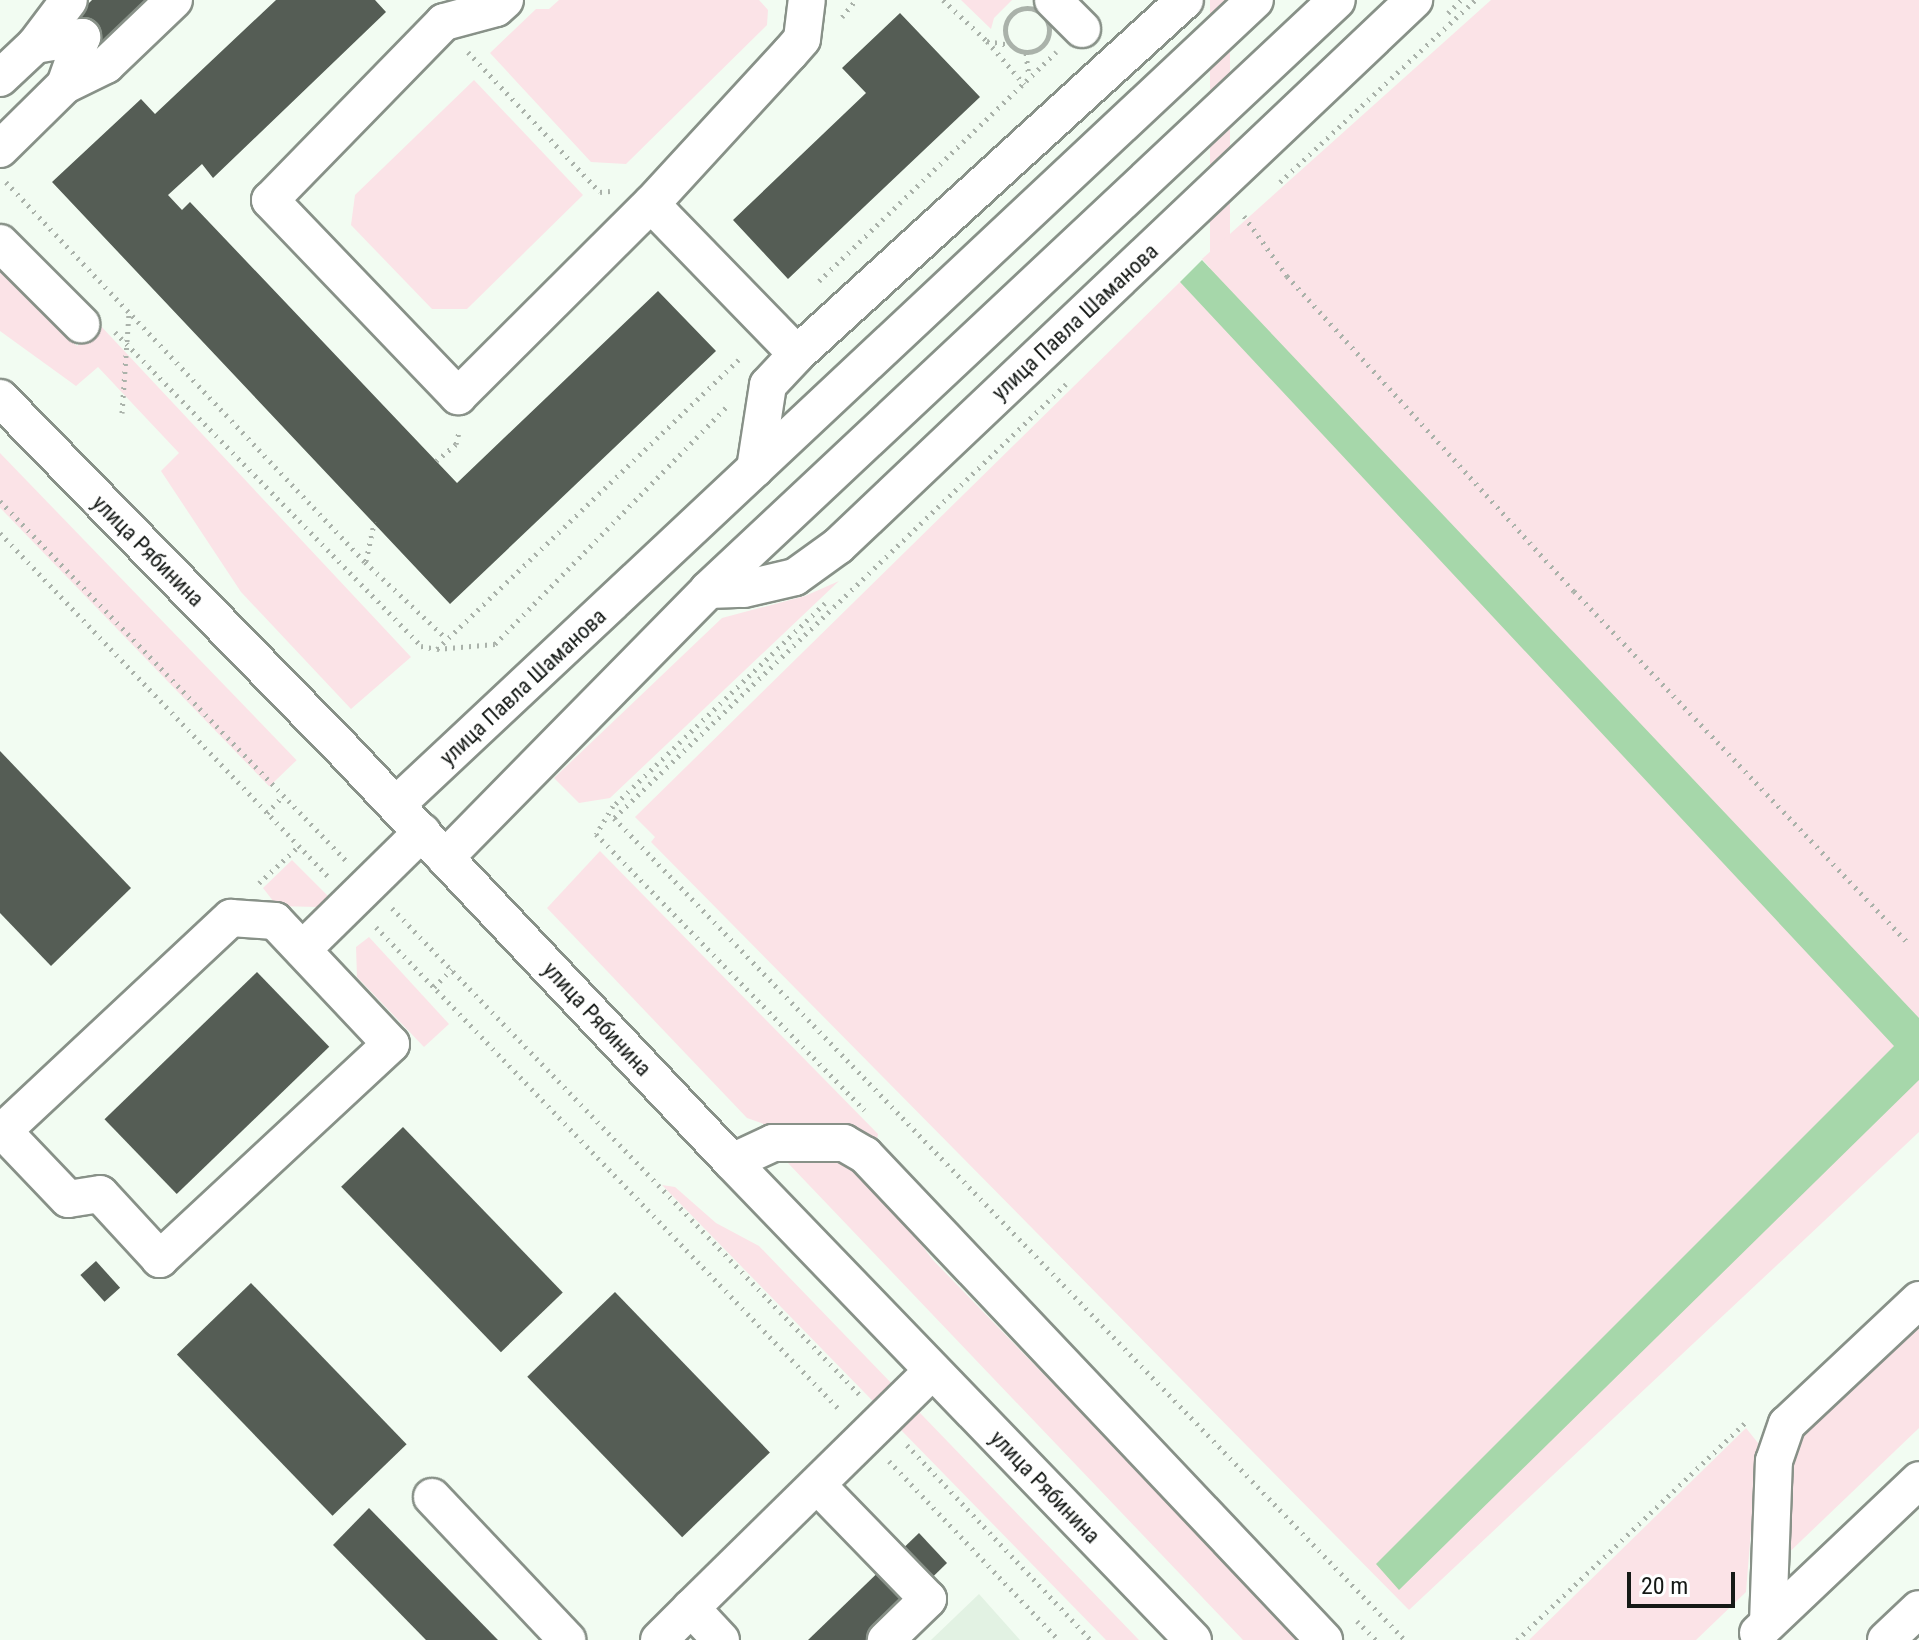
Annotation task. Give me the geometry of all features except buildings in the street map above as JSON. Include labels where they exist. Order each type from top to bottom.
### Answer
[{"type":"street","points":[[0,78],[35,45],[69,0]]},
{"type":"street","points":[[0,149],[65,85],[106,65],[174,0]]},
{"type":"street","points":[[505,0],[496,8],[444,22],[270,200],[458,396],[658,197],[802,39],[807,0]]},
{"type":"street","points":[[1053,0],[1082,29]]},
{"type":"street","points":[[755,469],[768,385],[797,354],[1185,0]]},
{"type":"street","name":"улица Павла Шаманова","points":[[396,805],[1255,0]]},
{"type":"street","points":[[303,949],[360,892],[433,845],[1337,0]]},
{"type":"street","name":"улица Павла Шаманова","points":[[708,590],[744,589],[795,577],[838,546],[1414,0]]},
{"type":"street","points":[[35,45],[82,37],[65,85]]},
{"type":"street","points":[[658,197],[797,354]]},
{"type":"street","points":[[0,243],[94,323]]},
{"type":"street","name":"улица Рябинина","points":[[5,413],[396,805],[732,1162],[1193,1640]]},
{"type":"street","points":[[231,918],[275,921],[303,949],[391,1044],[160,1259],[100,1194],[68,1199],[3,1131],[231,918]]},
{"type":"street","points":[[732,1162],[773,1143],[844,1143],[865,1155],[1324,1640]]},
{"type":"street","points":[[1759,1632],[1774,1461],[1787,1424],[1919,1300]]},
{"type":"street","points":[[659,1640],[932,1371]]},
{"type":"street","points":[[1759,1632],[1919,1480]]},
{"type":"street","points":[[817,1485],[928,1599],[886,1640]]},
{"type":"street","points":[[432,1497],[567,1640]]},
{"type":"street","points":[[691,1608],[721,1640]]},
{"type":"street","points":[[1886,1640],[1919,1609]]},
{"type":"path","points":[[837,23],[856,0]]},
{"type":"path","points":[[943,0],[987,41],[1024,84]]},
{"type":"path","points":[[1278,183],[1475,0]]},
{"type":"path","points":[[987,41],[1009,45],[1026,53],[1043,47],[1050,31],[1044,14],[1028,7],[1011,13],[1004,28],[1009,45]]},
{"type":"path","points":[[444,22],[600,192],[658,197]]},
{"type":"path","points":[[1026,53],[1030,77]]},
{"type":"path","points":[[0,176],[365,562],[446,638],[437,649],[421,646],[128,345],[94,323]]},
{"type":"path","points":[[1232,226],[1255,205]]},
{"type":"path","points":[[1244,216],[1287,276],[1574,591],[1908,943]]},
{"type":"path","points":[[122,413],[129,312]]},
{"type":"path","points":[[1073,378],[614,818],[1405,1640]]},
{"type":"path","points":[[436,461],[456,444],[462,417]]},
{"type":"path","points":[[0,501],[283,796],[434,987],[1091,1640]]},
{"type":"path","points":[[365,562],[374,522]]},
{"type":"path","points":[[0,533],[267,813],[452,969],[875,1428],[1059,1640]]},
{"type":"path","points":[[267,813],[283,796]]},
{"type":"path","points":[[434,987],[452,969]]},
{"type":"path","points":[[1517,1640],[1758,1411]]},
{"type":"shaded area","points":[[559,0],[759,0],[768,10],[767,25],[626,164],[591,162],[490,53],[536,9],[549,9]]},
{"type":"shaded area","points":[[961,0],[1012,0],[994,18],[991,29]]},
{"type":"shaded area","points":[[1210,0],[1230,0],[1230,589],[1210,589]]},
{"type":"shaded area","points":[[1491,0],[1919,0],[1919,1132],[1409,1610],[651,842],[655,837],[635,817],[1180,282],[1204,307],[1226,285],[1202,259]]},
{"type":"shaded area","points":[[474,80],[583,195],[467,309],[432,309],[351,225],[355,195]]},
{"type":"shaded area","points":[[1202,260],[1919,1018],[1919,1080],[1399,1590],[1376,1564],[1894,1046],[1180,282]]},
{"type":"shaded area","points":[[0,269],[77,346],[99,324],[411,657],[351,709],[241,592],[161,471],[179,453],[98,367],[76,386],[0,331]]},
{"type":"shaded area","points":[[0,453],[297,760],[269,787],[0,508]]},
{"type":"shaded area","points":[[839,581],[610,798],[579,803],[554,778],[722,618],[805,596]]},
{"type":"shaded area","points":[[600,851],[878,1134],[876,1144],[772,1127],[747,1118],[547,908]]},
{"type":"shaded area","points":[[292,860],[328,896],[317,907],[277,906],[263,888]]},
{"type":"shaded area","points":[[369,937],[449,1024],[424,1047],[357,977],[356,947]]},
{"type":"shaded area","points":[[845,1161],[887,1197],[932,1259],[1301,1640],[1243,1640],[787,1162]]},
{"type":"shaded area","points":[[662,1185],[675,1187],[716,1223],[759,1246],[1139,1640],[1106,1640]]},
{"type":"shaded area","points":[[1919,1324],[1919,1428],[1779,1562],[1786,1442]]},
{"type":"shaded area","points":[[1746,1428],[1758,1443],[1746,1592],[1696,1640],[1529,1640]]},
{"type":"shaded area","points":[[979,1594],[1020,1640],[931,1640]]}]
